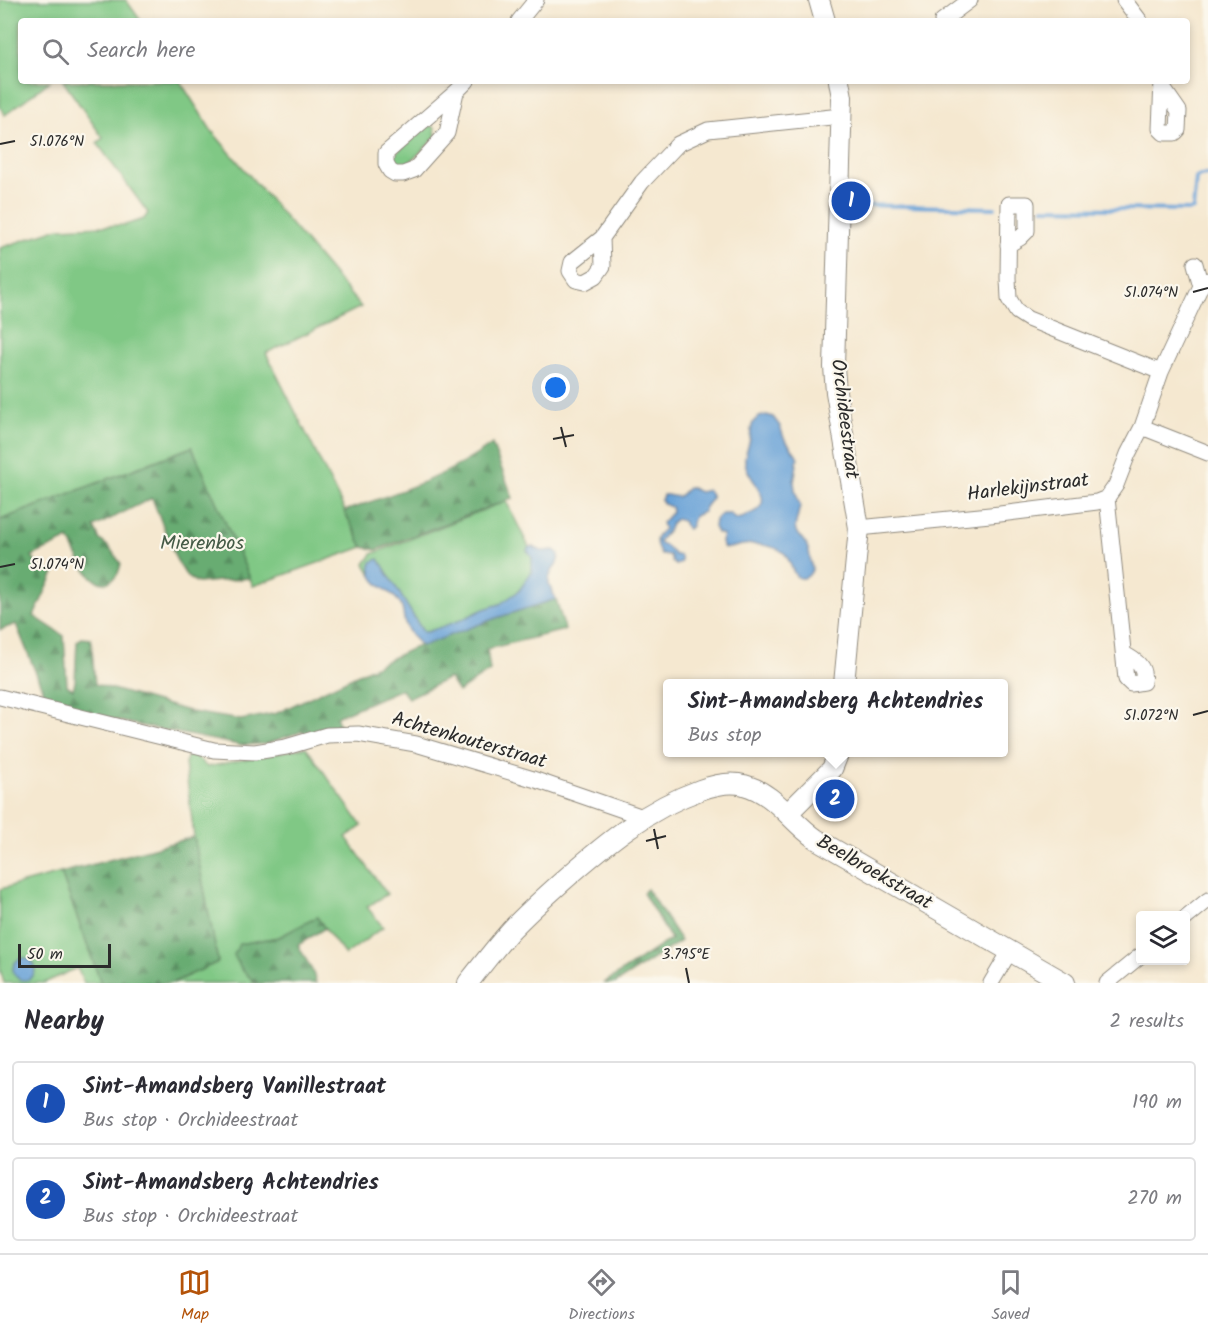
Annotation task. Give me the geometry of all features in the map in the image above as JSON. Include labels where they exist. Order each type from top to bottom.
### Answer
[{"type":"street","points":[[521,18],[536,0]]},
{"type":"street","points":[[819,0],[824,18]]},
{"type":"street","points":[[946,18],[970,0]]},
{"type":"street","points":[[1124,0],[1138,18]]},
{"type":"street","points":[[456,92],[447,133],[414,170],[403,174],[390,171],[386,164],[386,153],[464,84]]},
{"type":"street","name":"Orchideestraat","points":[[840,84],[842,97],[834,367],[836,392],[859,528],[844,679]]},
{"type":"street","points":[[602,238],[642,182],[678,144],[708,130],[841,116]]},
{"type":"street","points":[[1008,245],[1009,299],[1017,312],[1028,319],[1161,372]]},
{"type":"street","points":[[1195,264],[1205,282]]},
{"type":"street","name":"Harlekijnstraat","points":[[859,528],[1075,505],[1107,498],[1116,485],[1128,454],[1143,427],[1161,372],[1205,282]]},
{"type":"street","points":[[1143,427],[1208,453]]},
{"type":"street","points":[[1107,498],[1124,654]]},
{"type":"street","name":"Achtenkouterstraat","points":[[0,697],[214,750],[262,751],[286,747],[327,735],[348,734],[416,744],[533,779],[643,817]]},
{"type":"street","points":[[788,813],[832,769],[837,757]]},
{"type":"street","name":"Beelbroekstraat","points":[[468,983],[511,930],[599,849],[643,817],[685,795],[732,783],[742,784],[760,792],[788,813],[808,834],[1065,983]]},
{"type":"street","points":[[1190,914],[1208,900]]},
{"type":"street","points":[[991,983],[1010,951]]},
{"type":"street","points":[[1107,983],[1136,959]]},
{"type":"green space","points":[[0,0],[126,0],[139,18],[18,18],[18,84],[46,84],[5,115],[0,107]]},
{"type":"green space","points":[[65,84],[182,84],[211,130],[361,307],[266,353],[363,547],[253,586],[192,447],[0,520],[0,248],[59,228],[125,225],[144,219],[148,213],[97,143],[103,138]]},
{"type":"green space","points":[[428,125],[435,128],[436,137],[404,168],[395,165],[392,156]]},
{"type":"green space","points":[[492,444],[513,498],[376,550],[363,547],[344,511],[402,491],[439,475]]},
{"type":"green space","name":"Mierenbos","points":[[192,447],[250,578],[198,583],[187,577],[176,559],[152,498],[94,527],[100,540],[109,547],[121,564],[117,575],[112,580],[105,583],[92,577],[69,539],[32,556],[38,567],[54,573],[34,616],[64,636],[67,685],[73,689],[77,641],[82,638],[91,639],[95,684],[192,712],[241,720],[277,713],[411,649],[556,599],[565,630],[487,649],[490,671],[458,692],[449,678],[408,698],[401,689],[336,717],[342,730],[306,738],[303,731],[265,744],[239,745],[49,705],[16,624],[0,630],[0,520]]},
{"type":"green space","points":[[506,501],[529,547],[527,550],[532,557],[533,564],[529,577],[519,590],[503,603],[445,627],[423,632],[379,559],[371,569],[373,577],[365,564],[372,554]]},
{"type":"green space","points":[[306,747],[362,826],[346,837],[387,894],[367,907],[383,927],[345,955],[317,918],[279,937],[239,944],[241,969],[256,983],[172,983],[218,962],[194,837],[185,763],[190,751],[207,767]]},
{"type":"green space","points":[[194,837],[218,962],[172,983],[101,983],[61,873]]},
{"type":"green space","points":[[61,873],[101,983],[84,983],[77,968],[44,983],[4,983],[0,969],[0,889]]},
{"type":"green space","points":[[647,889],[681,941],[616,983],[604,983],[671,939],[643,893]]},
{"type":"green space","points":[[317,917],[325,928],[298,945],[313,972],[316,983],[256,983],[241,969],[234,955],[239,944],[279,937]]},
{"type":"water","points":[[767,415],[773,417],[780,426],[784,438],[798,458],[794,482],[800,506],[795,527],[809,551],[812,570],[803,578],[796,576],[785,554],[776,549],[753,544],[724,548],[721,542],[723,535],[717,533],[714,527],[715,520],[722,514],[730,514],[735,519],[740,518],[752,513],[762,503],[760,491],[748,472],[745,460],[752,425],[756,419]]},
{"type":"water","points":[[689,487],[700,492],[708,490],[712,498],[703,512],[694,516],[688,529],[683,521],[676,519],[660,540],[660,544],[681,558],[681,562],[676,565],[672,562],[670,555],[661,555],[656,544],[658,535],[664,529],[662,523],[672,512],[671,507],[661,500],[663,495],[679,496]]},
{"type":"water","points":[[529,547],[542,551],[554,550],[559,554],[558,562],[549,580],[556,599],[496,618],[422,646],[405,624],[400,604],[376,581],[371,570],[371,562],[379,559],[423,632],[427,632],[500,604],[519,591],[532,571],[532,558],[527,550]]},
{"type":"water","points":[[24,958],[32,961],[35,969],[32,977],[24,980],[16,977],[13,969],[16,961]]},
{"type":"waterway","points":[[1043,208],[1191,210],[1193,209],[1196,178],[1208,175]]},
{"type":"waterway","points":[[858,205],[995,208]]},
{"type":"place","name":"Sint-Amandsberg Vanillestraat","points":[[851,201]]},
{"type":"place","name":"Sint-Amandsberg Achtendries","points":[[835,799]]}]
